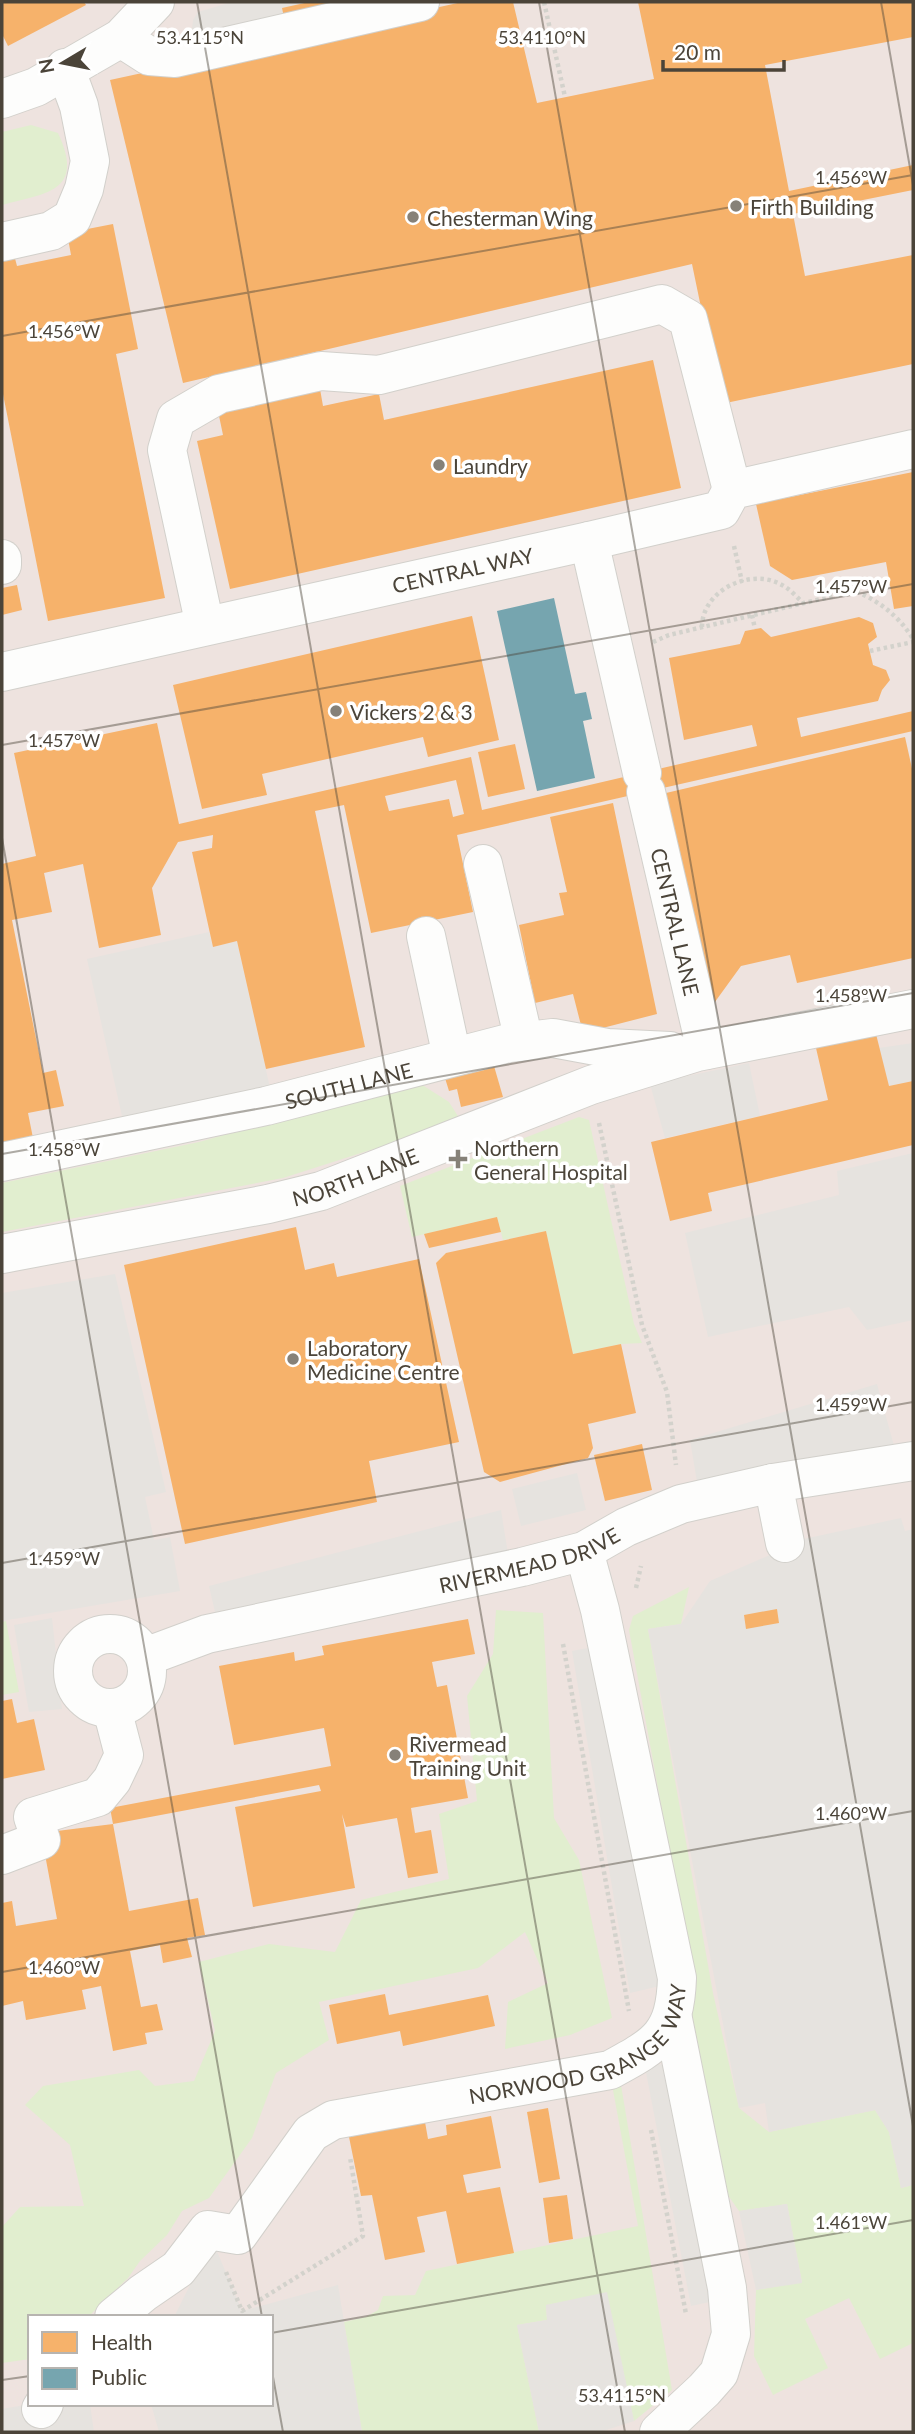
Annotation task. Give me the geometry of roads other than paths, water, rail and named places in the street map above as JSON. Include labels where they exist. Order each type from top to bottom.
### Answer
[{"type":"lane","points":[[2,99],[36,87],[121,38],[155,2]]},
{"type":"lane","points":[[121,38],[149,56],[175,58],[420,2]]},
{"type":"lane","points":[[2,242],[51,231],[72,218],[84,189],[90,161],[79,106],[65,68]]},
{"type":"lane","points":[[205,626],[167,450],[176,419],[219,394],[321,372],[379,375],[662,303],[688,319],[732,490],[913,449]]},
{"type":"lane","name":"CENTRAL WAY","points":[[2,671],[721,510],[732,490]]},
{"type":"lane","name":"CENTRAL LANE","points":[[589,541],[701,1051]]},
{"type":"lane","points":[[2,559],[2,565]]},
{"type":"lane","points":[[2,697],[290,632],[339,596]]},
{"type":"lane","points":[[483,864],[524,1041]]},
{"type":"lane","points":[[426,936],[452,1057]]},
{"type":"lane","points":[[701,1051],[913,1009]]},
{"type":"lane","name":"SOUTH LANE","points":[[2,1161],[266,1106],[524,1041],[553,1038],[607,1048],[701,1051]]},
{"type":"lane","name":"NORTH LANE","points":[[2,1254],[268,1205],[321,1191],[591,1085],[701,1051]]},
{"type":"lane","name":"RIVERMEAD DRIVE","points":[[145,1657],[207,1633],[523,1567],[584,1551],[626,1527],[681,1504],[773,1483],[913,1461]]},
{"type":"lane","points":[[773,1483],[785,1543]]},
{"type":"lane","name":"NORWOOD GRANGE WAY","points":[[117,2315],[178,2269],[208,2230],[238,2235],[311,2133],[333,2120],[610,2070],[637,2056],[664,2034],[673,2019],[677,1978],[600,1610],[584,1551]]},
{"type":"lane","points":[[113,1634],[138,1646],[148,1668],[146,1681],[138,1697],[127,1705],[112,1709],[99,1707],[83,1697],[76,1686],[74,1664],[79,1650],[89,1641],[101,1635],[113,1634]]},
{"type":"lane","points":[[2,1855],[41,1840],[33,1817],[98,1797],[112,1780],[124,1755],[112,1709]]},
{"type":"lane","points":[[659,2432],[719,2373],[731,2334],[727,2288],[673,2019]]},
{"type":"place","name":"Firth Building","points":[[736,206]]},
{"type":"place","name":"Chesterman Wing","points":[[413,217]]},
{"type":"place","name":"Laundry","points":[[439,465]]},
{"type":"place","name":"Vickers 2 & 3","points":[[336,711]]},
{"type":"place","name":"Northern General Hospital","points":[[458,1159]]},
{"type":"place","name":"Laboratory Medicine Centre","points":[[293,1359]]},
{"type":"place","name":"Rivermead Training Unit","points":[[395,1755]]}]
